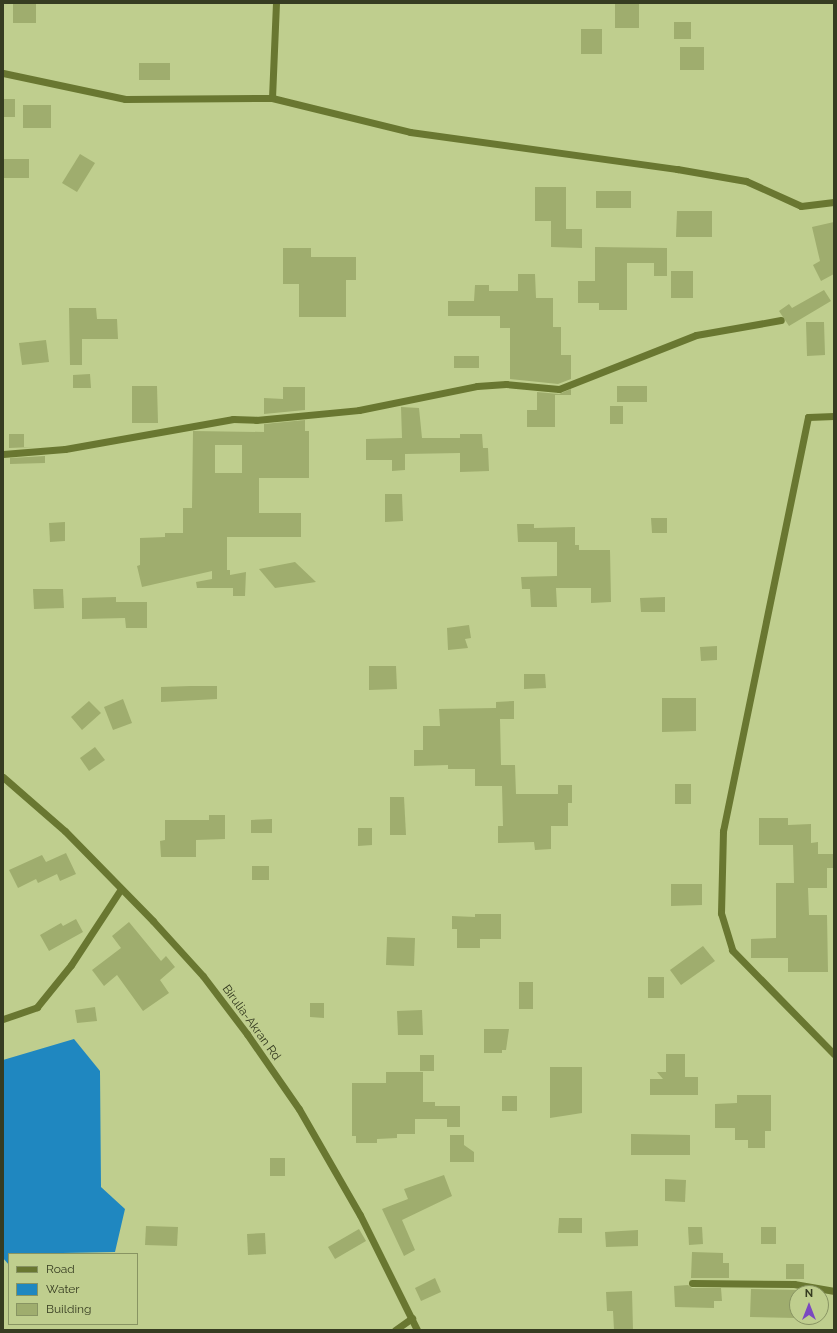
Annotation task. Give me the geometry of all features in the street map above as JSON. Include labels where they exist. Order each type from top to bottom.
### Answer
[{"type":"street","points":[[272,98],[276,3]]},
{"type":"street","points":[[3,72],[125,99],[272,98],[410,132],[677,168],[746,181],[801,206],[834,202]]},
{"type":"street","points":[[3,454],[64,449],[233,419],[256,420],[359,410],[477,386],[506,384],[560,390],[696,335],[781,320]]},
{"type":"street","points":[[834,416],[808,417],[723,831],[720,913],[732,950],[834,1054]]},
{"type":"street","name":"Birulia-Akran Rd","points":[[3,777],[64,831],[203,976],[299,1109],[360,1215],[417,1330]]},
{"type":"street","points":[[3,1019],[37,1007],[71,965],[121,889]]},
{"type":"street","points":[[692,1284],[794,1284],[834,1291]]},
{"type":"street","points":[[395,1330],[412,1318]]},
{"type":"water","points":[[74,1039],[100,1071],[101,1187],[125,1209],[115,1252],[8,1253],[8,1264],[3,1258],[3,1060]]},
{"type":"building","points":[[13,4],[36,4],[36,23],[13,23]]},
{"type":"building","points":[[615,4],[639,4],[639,28],[615,28]]},
{"type":"building","points":[[674,22],[691,22],[691,39],[674,39]]},
{"type":"building","points":[[581,29],[602,29],[602,54],[581,54]]},
{"type":"building","points":[[680,47],[704,47],[704,70],[680,70]]},
{"type":"building","points":[[139,63],[170,63],[170,80],[139,80]]},
{"type":"building","points":[[3,99],[15,99],[15,117],[3,117]]},
{"type":"building","points":[[23,105],[51,105],[51,128],[23,128]]},
{"type":"building","points":[[80,154],[95,163],[77,192],[62,183]]},
{"type":"building","points":[[3,159],[29,159],[29,178],[3,178]]},
{"type":"building","points":[[535,187],[566,187],[566,229],[582,229],[582,248],[551,247],[551,221],[535,221]]},
{"type":"building","points":[[596,191],[631,191],[631,208],[596,208]]},
{"type":"building","points":[[677,211],[712,211],[712,237],[676,237]]},
{"type":"building","points":[[834,222],[834,274],[821,281],[813,265],[820,261],[812,227]]},
{"type":"building","points":[[595,247],[667,248],[667,276],[654,276],[654,263],[627,263],[627,310],[599,310],[599,303],[578,303],[578,281],[595,281]]},
{"type":"building","points":[[283,248],[311,248],[311,257],[356,257],[356,280],[346,280],[346,317],[299,317],[299,284],[283,284]]},
{"type":"building","points":[[671,271],[693,271],[693,298],[671,298]]},
{"type":"building","points":[[518,274],[535,274],[536,298],[553,298],[553,327],[561,327],[561,355],[571,355],[571,379],[558,384],[510,379],[510,328],[500,328],[500,316],[448,316],[448,301],[474,301],[475,285],[489,285],[489,291],[518,291]]},
{"type":"building","points":[[824,290],[831,301],[789,326],[779,311],[789,304],[792,308]]},
{"type":"building","points":[[69,308],[96,308],[97,319],[117,319],[118,339],[82,339],[82,365],[70,365]]},
{"type":"building","points":[[806,322],[824,322],[825,355],[807,356]]},
{"type":"building","points":[[46,340],[49,362],[22,365],[19,343]]},
{"type":"building","points":[[454,356],[479,356],[479,368],[454,368]]},
{"type":"building","points":[[90,374],[91,388],[73,388],[73,375]]},
{"type":"building","points":[[132,386],[157,386],[158,423],[132,423]]},
{"type":"building","points":[[617,386],[647,386],[647,402],[617,402]]},
{"type":"building","points":[[283,387],[305,387],[305,410],[264,414],[264,398],[283,399]]},
{"type":"building","points":[[571,389],[571,395],[555,395],[555,427],[527,427],[527,410],[537,410],[537,392],[559,394]]},
{"type":"building","points":[[610,406],[623,406],[623,424],[610,424]]},
{"type":"building","points":[[401,407],[419,408],[422,438],[460,438],[460,434],[482,434],[483,448],[488,448],[489,471],[460,472],[460,453],[405,454],[405,470],[392,471],[392,460],[366,460],[366,439],[402,438]]},
{"type":"building","points":[[305,420],[305,431],[309,431],[309,478],[259,478],[259,513],[301,513],[301,537],[227,537],[227,570],[230,570],[230,575],[246,572],[245,596],[233,596],[233,588],[197,588],[196,582],[212,579],[212,571],[142,587],[137,566],[140,565],[140,538],[165,537],[165,533],[183,533],[183,508],[192,508],[193,431],[264,432],[264,424]],"holes":[[[215,445],[242,445],[242,473],[215,473]]]},
{"type":"building","points":[[9,434],[24,434],[24,447],[33,447],[9,448]]},
{"type":"building","points":[[45,456],[45,463],[10,464],[10,458]]},
{"type":"building","points":[[385,494],[402,494],[403,521],[385,522]]},
{"type":"building","points":[[651,518],[667,518],[667,533],[652,533]]},
{"type":"building","points":[[65,522],[65,541],[50,542],[49,523]]},
{"type":"building","points":[[517,524],[534,524],[534,528],[575,527],[575,545],[579,545],[579,550],[610,550],[611,602],[591,603],[591,588],[556,588],[557,607],[531,607],[530,589],[522,589],[521,577],[557,576],[557,542],[518,542]]},
{"type":"building","points":[[295,562],[316,582],[275,588],[259,569]]},
{"type":"building","points":[[33,589],[63,589],[64,608],[34,609]]},
{"type":"building","points":[[116,597],[116,602],[147,602],[147,628],[126,628],[125,618],[82,619],[82,598]]},
{"type":"building","points":[[665,597],[665,612],[641,612],[640,598]]},
{"type":"building","points":[[469,625],[471,638],[465,639],[468,648],[448,650],[447,628]]},
{"type":"building","points":[[717,646],[717,660],[701,661],[700,647]]},
{"type":"building","points":[[369,666],[396,666],[397,689],[369,690]]},
{"type":"building","points":[[524,674],[545,674],[546,688],[524,689]]},
{"type":"building","points":[[217,686],[217,699],[161,702],[161,687]]},
{"type":"building","points":[[662,698],[696,698],[696,731],[662,732]]},
{"type":"building","points":[[123,699],[132,723],[113,730],[104,707]]},
{"type":"building","points":[[89,701],[101,713],[82,730],[71,717]]},
{"type":"building","points":[[514,701],[514,719],[500,719],[501,765],[515,765],[516,794],[558,794],[558,785],[572,785],[572,803],[568,803],[568,826],[551,826],[551,849],[535,850],[534,842],[498,843],[498,826],[503,826],[502,786],[475,786],[475,769],[448,769],[448,765],[414,766],[414,750],[423,750],[423,726],[440,726],[439,709],[496,708],[496,702]]},
{"type":"building","points":[[95,747],[105,760],[89,771],[80,758]]},
{"type":"building","points":[[675,784],[691,784],[691,804],[675,804]]},
{"type":"building","points":[[390,797],[404,797],[406,835],[390,835]]},
{"type":"building","points":[[209,815],[225,815],[225,839],[196,840],[196,857],[161,857],[160,841],[165,840],[165,820],[209,820]]},
{"type":"building","points":[[759,818],[788,818],[788,825],[811,824],[811,843],[818,842],[818,854],[834,854],[834,868],[827,868],[827,888],[808,888],[809,915],[827,915],[828,972],[788,972],[788,958],[751,958],[751,939],[776,938],[776,883],[794,883],[793,845],[759,845]]},
{"type":"building","points":[[272,819],[272,833],[251,833],[251,820]]},
{"type":"building","points":[[358,828],[372,828],[372,845],[358,846]]},
{"type":"building","points":[[66,853],[76,874],[60,881],[57,874],[38,883],[36,879],[18,888],[9,870],[42,855],[46,862]]},
{"type":"building","points":[[252,866],[269,866],[269,880],[252,880]]},
{"type":"building","points":[[671,884],[702,884],[702,905],[671,906]]},
{"type":"building","points":[[475,914],[501,914],[501,939],[480,939],[480,948],[457,948],[457,929],[452,929],[452,916],[475,917]]},
{"type":"building","points":[[76,919],[83,932],[49,951],[40,935],[61,923],[63,926]]},
{"type":"building","points":[[129,922],[161,961],[166,956],[175,967],[160,980],[169,993],[143,1011],[117,975],[104,986],[92,970],[121,948],[112,936]]},
{"type":"building","points":[[387,937],[415,938],[414,966],[386,965]]},
{"type":"building","points":[[703,946],[715,961],[681,985],[670,970]]},
{"type":"building","points":[[648,977],[664,977],[664,998],[648,998]]},
{"type":"building","points":[[519,982],[533,982],[533,1009],[519,1009]]},
{"type":"building","points":[[310,1003],[324,1003],[324,1018],[310,1017]]},
{"type":"building","points":[[95,1007],[97,1021],[77,1023],[75,1010]]},
{"type":"building","points":[[422,1010],[423,1035],[398,1035],[397,1011]]},
{"type":"building","points":[[484,1029],[509,1029],[506,1050],[502,1050],[502,1053],[484,1053]]},
{"type":"building","points":[[666,1054],[685,1054],[685,1077],[698,1077],[698,1095],[650,1095],[650,1079],[663,1079],[657,1072],[666,1072]]},
{"type":"building","points":[[420,1055],[434,1055],[434,1071],[420,1071]]},
{"type":"building","points":[[550,1067],[582,1067],[582,1113],[550,1118]]},
{"type":"building","points":[[386,1072],[423,1072],[423,1102],[435,1102],[435,1106],[460,1106],[460,1127],[447,1127],[447,1119],[415,1119],[415,1134],[397,1134],[397,1138],[377,1139],[377,1143],[356,1143],[356,1136],[352,1136],[352,1083],[386,1083]]},
{"type":"building","points":[[737,1095],[771,1095],[771,1131],[765,1131],[765,1148],[748,1148],[748,1140],[735,1140],[735,1128],[715,1128],[715,1104],[737,1103]]},
{"type":"building","points":[[502,1096],[517,1096],[517,1111],[502,1111]]},
{"type":"building","points":[[631,1134],[690,1135],[690,1155],[631,1155]]},
{"type":"building","points":[[450,1135],[464,1135],[464,1145],[474,1152],[474,1162],[450,1162]]},
{"type":"building","points":[[270,1158],[285,1158],[285,1176],[270,1176]]},
{"type":"building","points":[[444,1175],[452,1196],[402,1220],[415,1250],[404,1256],[382,1209],[408,1199],[404,1189]]},
{"type":"building","points":[[665,1179],[686,1180],[685,1202],[665,1201]]},
{"type":"building","points":[[559,1218],[582,1218],[582,1233],[558,1233]]},
{"type":"building","points":[[146,1226],[178,1227],[177,1246],[145,1245]]},
{"type":"building","points":[[688,1227],[702,1227],[703,1244],[689,1245]]},
{"type":"building","points":[[761,1227],[776,1227],[776,1244],[761,1244]]},
{"type":"building","points":[[359,1229],[366,1241],[335,1259],[328,1247]]},
{"type":"building","points":[[638,1230],[638,1246],[606,1247],[605,1232]]},
{"type":"building","points":[[265,1233],[266,1254],[248,1255],[247,1234]]},
{"type":"building","points":[[692,1252],[723,1253],[723,1263],[729,1263],[729,1278],[691,1278]]},
{"type":"building","points":[[786,1264],[804,1264],[804,1279],[786,1279]]},
{"type":"building","points":[[435,1278],[441,1292],[421,1301],[415,1288]]},
{"type":"building","points":[[688,1285],[692,1288],[721,1288],[722,1301],[714,1301],[714,1308],[675,1307],[674,1286]]},
{"type":"building","points":[[751,1289],[789,1290],[789,1318],[750,1317]]},
{"type":"building","points":[[632,1291],[633,1330],[614,1330],[613,1311],[607,1311],[606,1292]]}]
